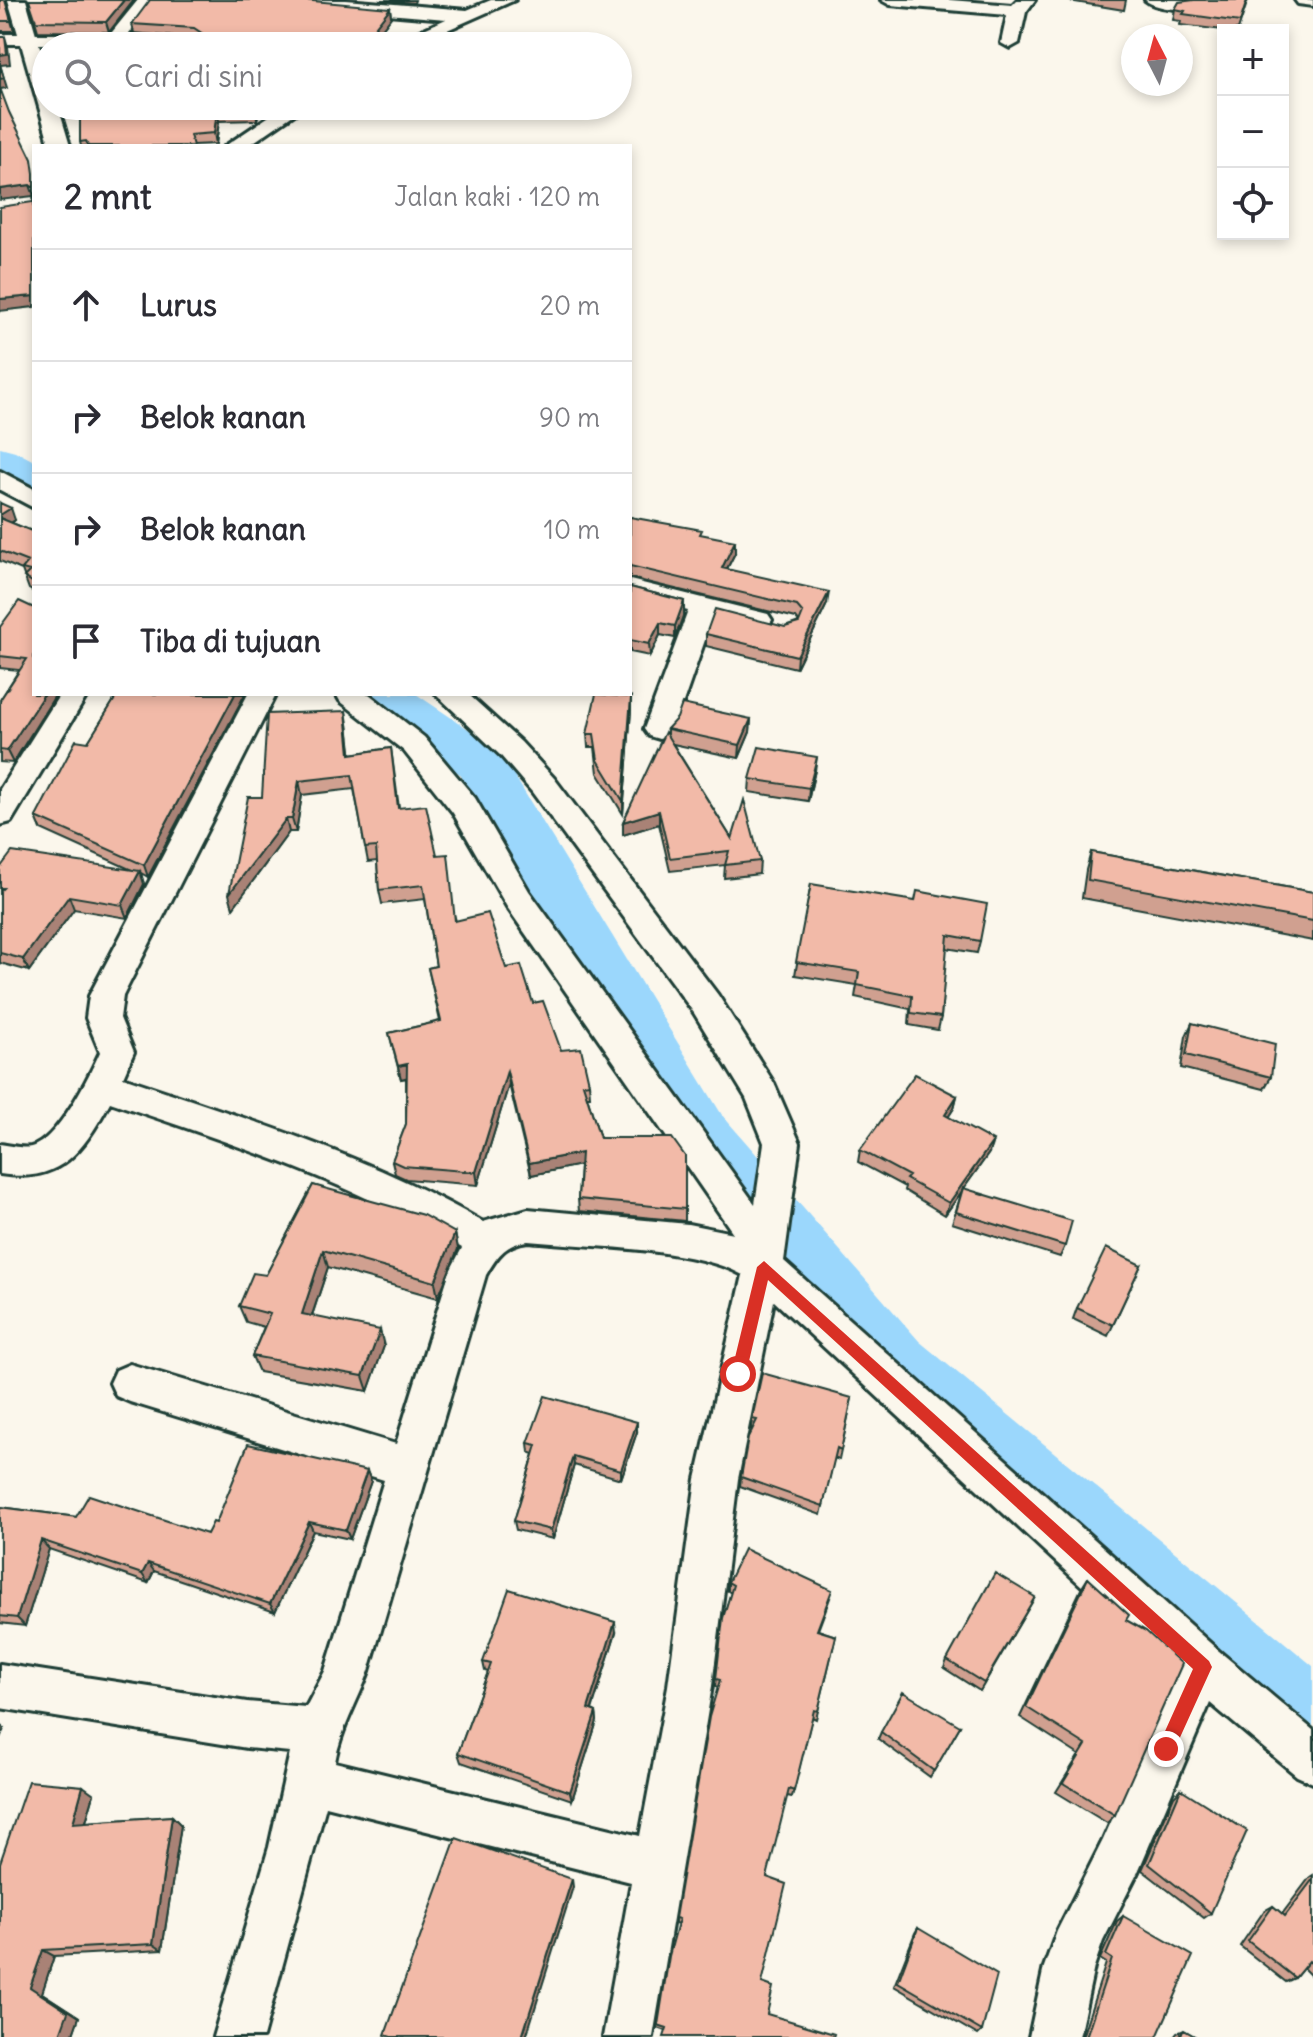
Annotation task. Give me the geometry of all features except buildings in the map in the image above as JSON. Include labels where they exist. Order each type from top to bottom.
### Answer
[{"type":"street","points":[[17,0],[32,57]]},
{"type":"street","points":[[121,32],[147,0]]},
{"type":"street","points":[[283,0],[475,8]]},
{"type":"street","points":[[425,32],[475,8],[506,0]]},
{"type":"street","points":[[890,0],[1022,6],[1010,43]]},
{"type":"street","points":[[1154,0],[1193,4]]},
{"type":"street","points":[[1304,0],[1313,1]]},
{"type":"street","points":[[0,39],[32,38]]},
{"type":"street","points":[[52,120],[59,144]]},
{"type":"street","points":[[238,144],[275,120]]},
{"type":"street","points":[[0,479],[32,499]]},
{"type":"street","points":[[632,589],[785,627]]},
{"type":"street","points":[[659,729],[703,607]]},
{"type":"street","points":[[0,814],[73,696]]},
{"type":"street","points":[[0,1159],[27,1163],[43,1159],[80,1119],[103,1085],[117,1052],[103,1018],[106,996],[261,696]]},
{"type":"street","points":[[353,696],[414,744],[464,806],[518,899],[767,1246],[1203,1667],[1313,1760]]},
{"type":"street","points":[[452,696],[511,749],[543,785],[697,991],[762,1093],[782,1143],[767,1246],[717,1479],[706,1580],[660,1865],[628,2037]]},
{"type":"street","points":[[103,1085],[312,1156],[415,1201],[485,1242]]},
{"type":"street","points":[[238,2037],[310,1779],[317,1731],[333,1707],[347,1671],[468,1273],[485,1242],[509,1227],[528,1225],[646,1236],[731,1249],[767,1246]]},
{"type":"street","points":[[130,1383],[407,1467]]},
{"type":"street","points":[[1054,2037],[1069,1967],[1082,1931],[1120,1857],[1203,1667]]},
{"type":"street","points":[[0,1686],[247,1725],[317,1731]]},
{"type":"street","points":[[310,1779],[660,1865]]},
{"type":"waterway","points":[[0,460],[32,479]]},
{"type":"waterway","points":[[384,696],[479,762],[700,1134],[894,1364],[1313,1718]]},
{"type":"route","points":[[738,1374],[764,1267],[1203,1667],[1166,1749]]}]
